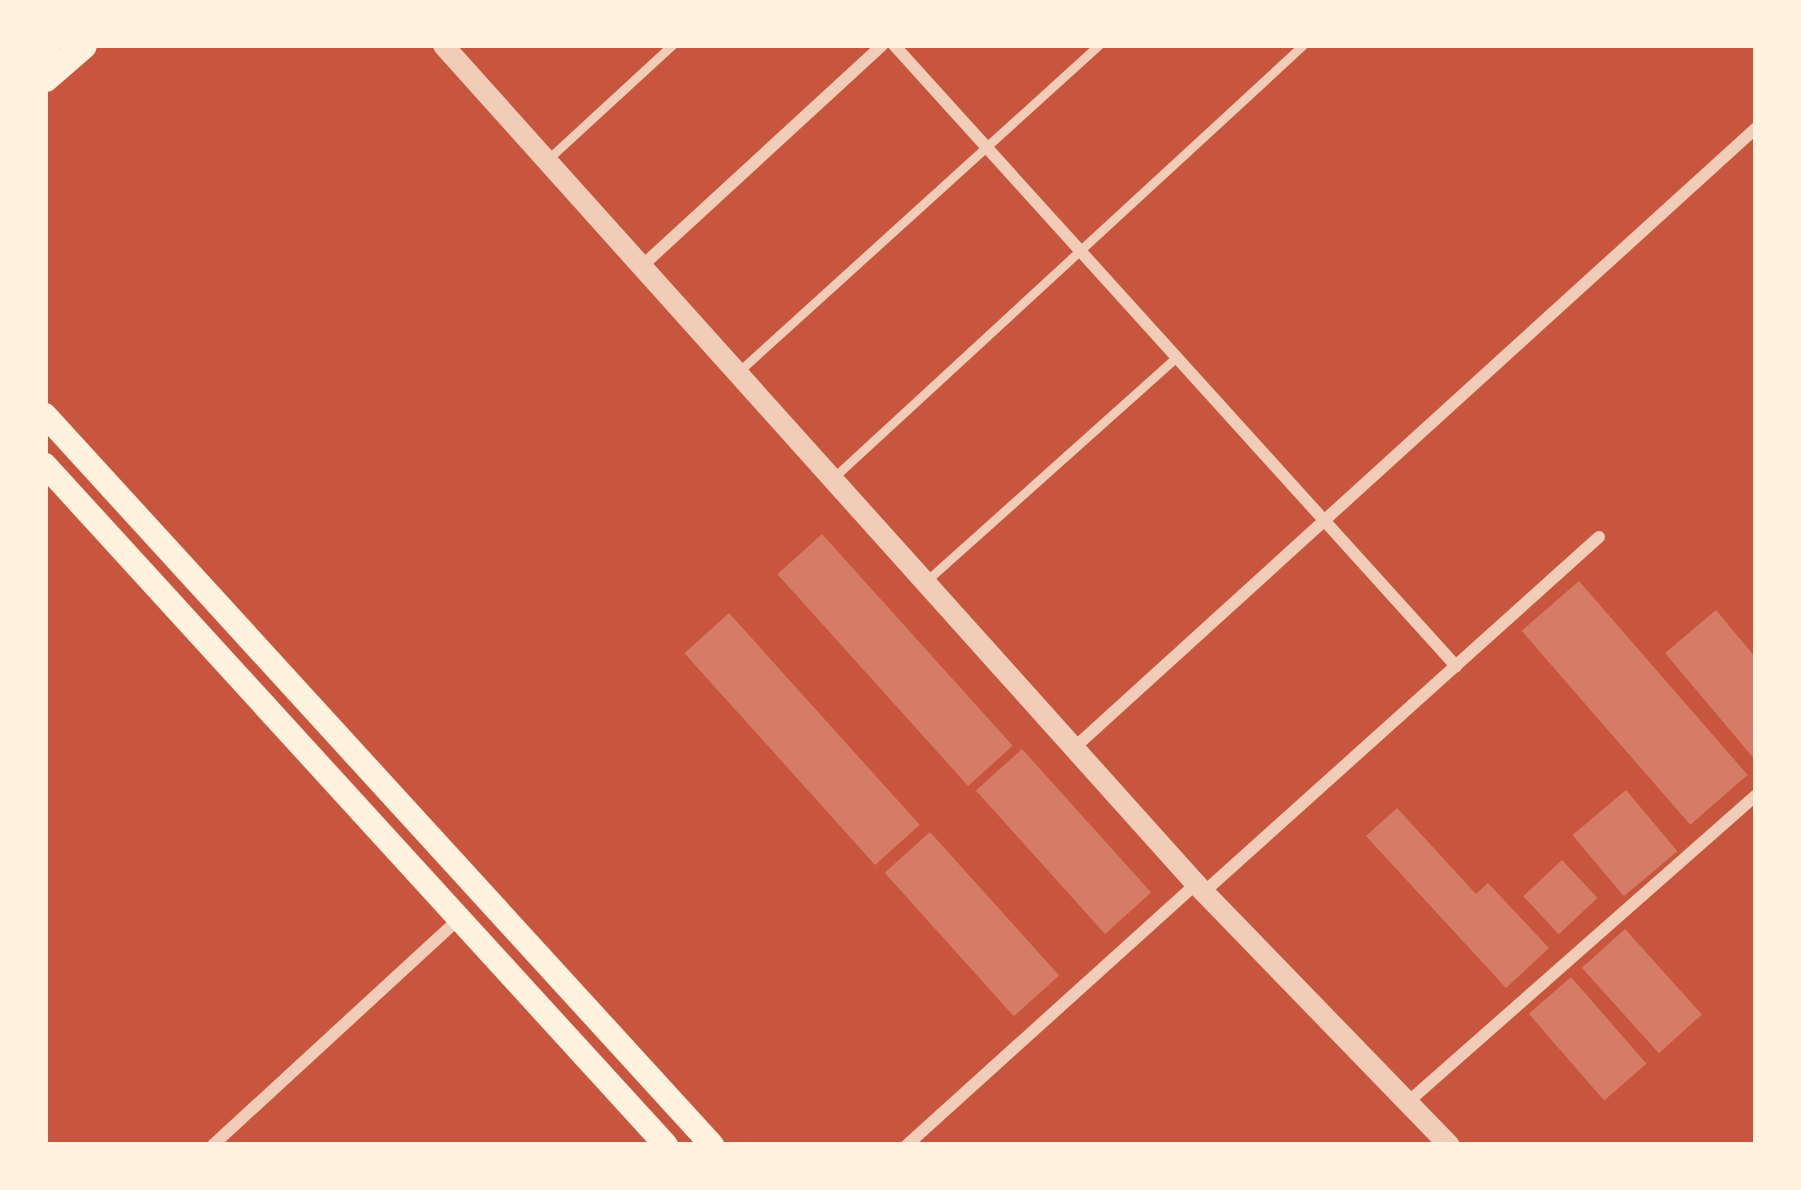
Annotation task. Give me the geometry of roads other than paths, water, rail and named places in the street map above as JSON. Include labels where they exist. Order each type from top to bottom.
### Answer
[{"type":"main road","points":[[45,78],[83,45]]},
{"type":"main road","points":[[45,415],[712,1145]]},
{"type":"main road","points":[[45,465],[666,1145]]},
{"type":"street","points":[[443,45],[1200,888],[1449,1145]]},
{"type":"street","points":[[642,266],[882,45]]},
{"type":"street","points":[[894,45],[1456,666]]},
{"type":"street","points":[[1074,748],[1756,128]]},
{"type":"street","points":[[907,1145],[1599,537]]},
{"type":"street","points":[[1408,1102],[1756,795]]},
{"type":"street","points":[[213,1145],[459,919]]},
{"type":"lane","points":[[547,160],[672,45]]},
{"type":"lane","points":[[737,373],[1099,45]]},
{"type":"lane","points":[[832,479],[1303,45]]},
{"type":"lane","points":[[926,582],[1177,357]]}]
